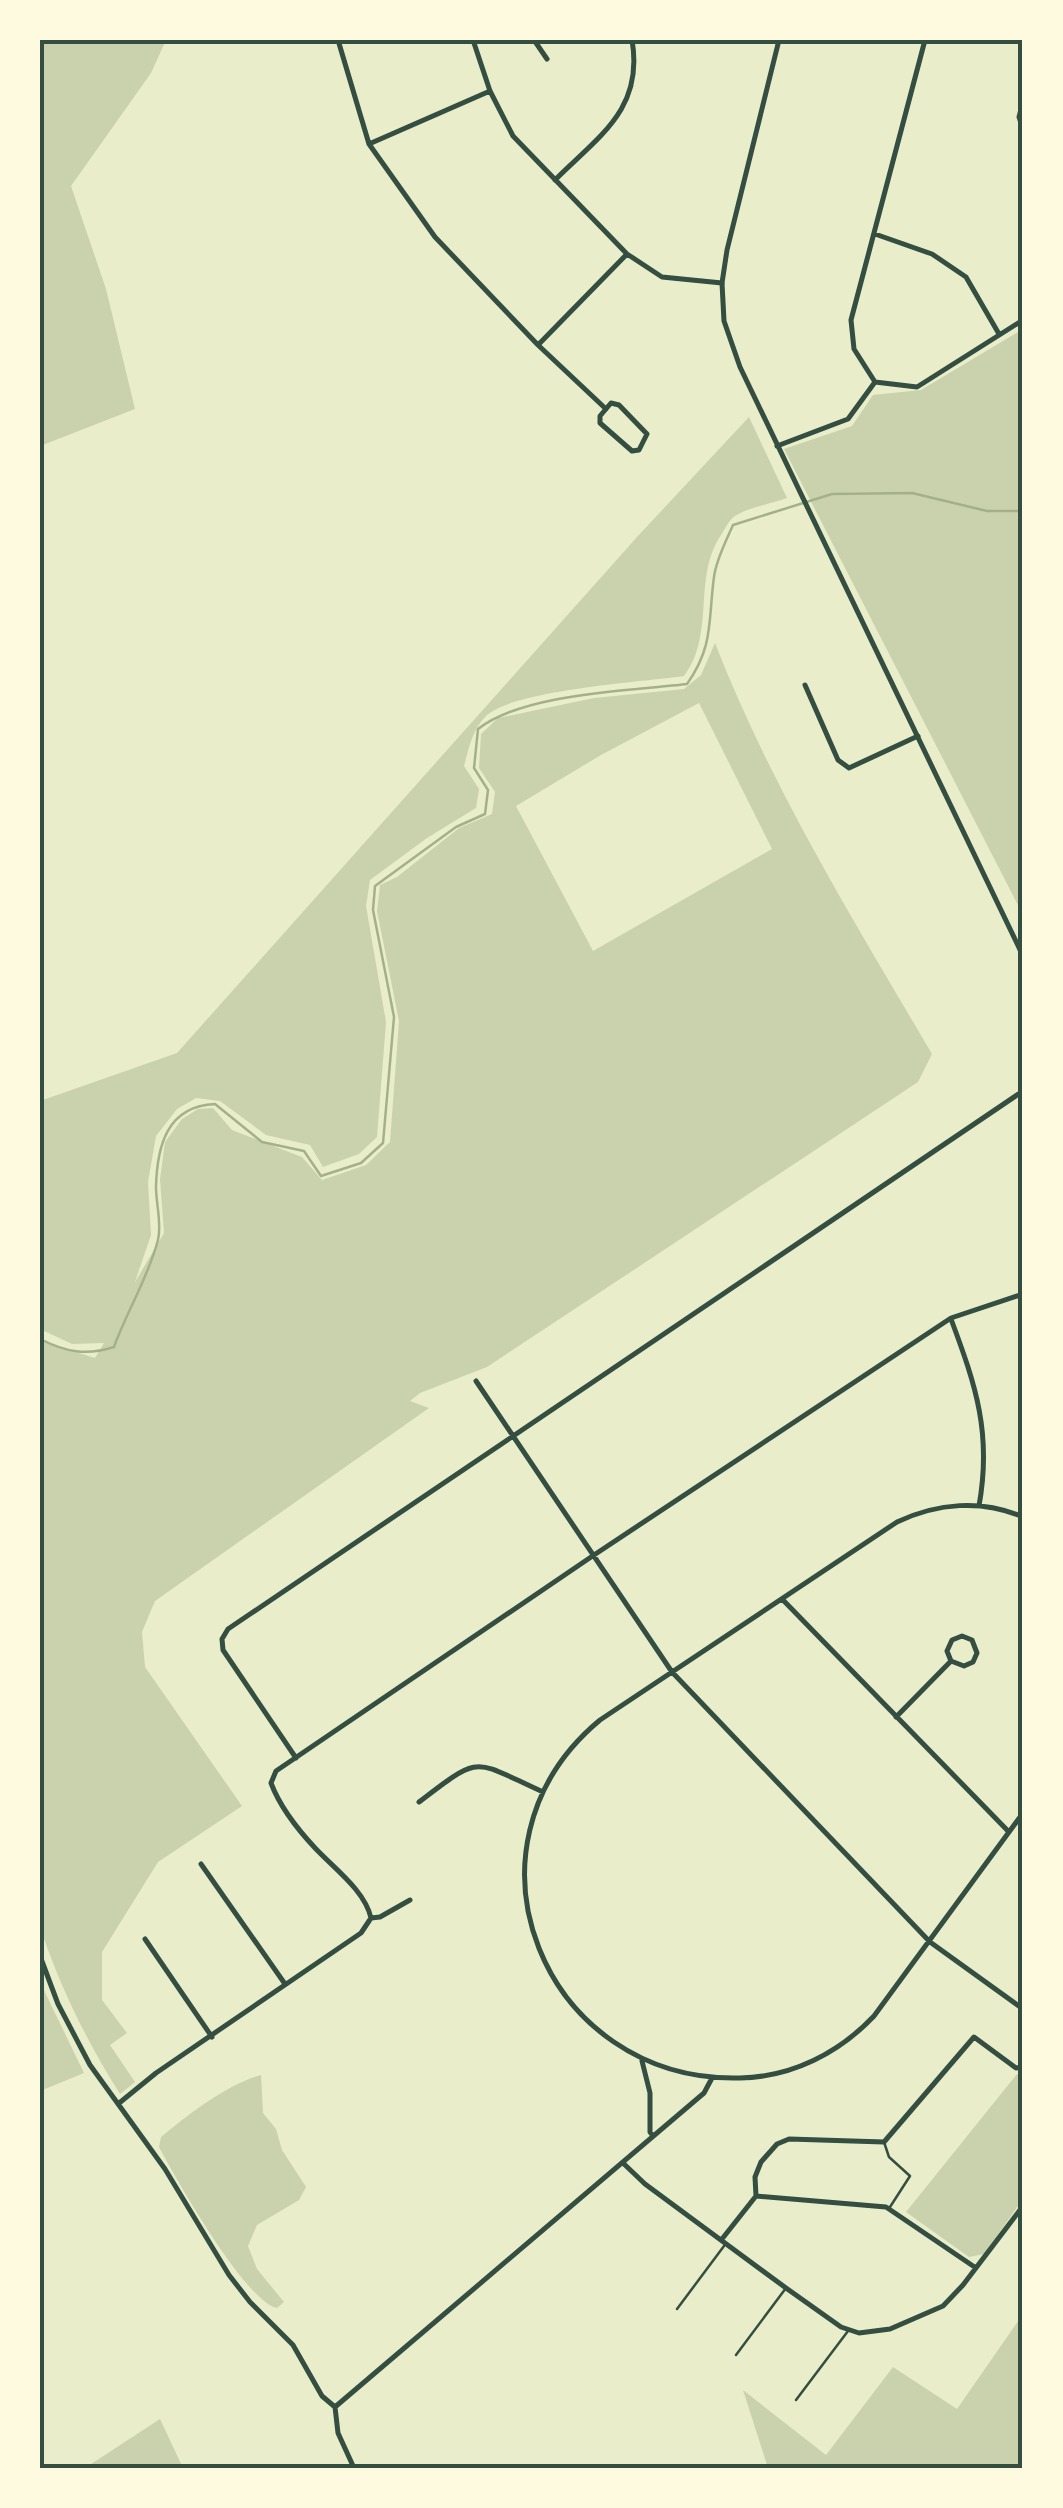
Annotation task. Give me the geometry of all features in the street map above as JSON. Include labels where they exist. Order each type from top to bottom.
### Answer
[{"type":"street","points":[[338,40],[369,144],[435,237],[538,346],[606,409]]},
{"type":"street","points":[[473,40],[490,91],[512,136],[627,254],[662,277],[722,282]]},
{"type":"street","points":[[534,40],[547,59]]},
{"type":"street","points":[[555,180],[623,112],[636,66],[632,40]]},
{"type":"street","points":[[779,40],[727,250],[722,282],[724,321],[740,367],[797,490],[1023,956]]},
{"type":"street","points":[[875,382],[854,349],[851,320],[925,40]]},
{"type":"street","points":[[369,144],[490,91]]},
{"type":"street","points":[[1023,101],[1019,117],[1023,129]]},
{"type":"street","points":[[875,234],[932,254],[966,276],[1000,334]]},
{"type":"street","points":[[538,346],[627,254]]},
{"type":"street","points":[[875,382],[917,387],[1023,320]]},
{"type":"street","points":[[777,446],[848,419],[875,382]]},
{"type":"street","points":[[611,403],[619,405],[647,434],[639,450],[632,451],[600,423],[606,409],[611,403]]},
{"type":"street","points":[[804,685],[838,760],[849,768],[918,736]]},
{"type":"street","points":[[296,1758],[224,1650],[223,1635],[234,1624],[1023,1091]]},
{"type":"street","points":[[371,1918],[362,1900],[313,1846],[272,1788],[274,1775],[594,1554],[951,1318],[1023,1294]]},
{"type":"street","points":[[951,1318],[983,1419],[985,1457],[978,1506]]},
{"type":"street","points":[[476,1380],[672,1672],[930,1942],[1023,2009]]},
{"type":"street","points":[[1023,1518],[978,1506],[945,1507],[897,1522],[600,1720],[580,1738],[544,1792],[533,1822],[526,1868],[528,1908],[540,1952],[560,1988],[584,2019],[642,2060],[712,2078],[772,2075],[824,2056],[874,2016],[1023,1813]]},
{"type":"street","points":[[782,1599],[1008,1832]]},
{"type":"street","points":[[962,1636],[972,1640],[977,1649],[972,1662],[960,1666],[952,1661],[947,1651],[952,1640],[962,1636]]},
{"type":"street","points":[[895,1718],[952,1661]]},
{"type":"street","points":[[420,1802],[461,1769],[478,1765],[544,1792]]},
{"type":"street","points":[[201,1864],[284,1984]]},
{"type":"street","points":[[118,2104],[361,1932],[371,1918],[410,1900]]},
{"type":"street","points":[[145,1939],[212,2037]]},
{"type":"street","points":[[40,1956],[78,2045],[166,2169],[229,2275],[294,2345],[322,2396],[335,2406],[338,2432],[354,2468]]},
{"type":"street","points":[[724,2241],[756,2196],[757,2168],[772,2148],[784,2141],[884,2142],[974,2038],[1016,2068],[1023,2067]]},
{"type":"street","points":[[642,2060],[650,2094],[653,2136]]},
{"type":"street","points":[[335,2406],[704,2093],[712,2078]]},
{"type":"street","points":[[622,2162],[645,2184],[849,2330],[880,2332],[934,2312],[956,2294],[1023,2206]]},
{"type":"street","points":[[756,2196],[889,2208],[976,2268]]},
{"type":"lane","points":[[884,2142],[889,2157],[910,2176],[889,2208]]},
{"type":"lane","points":[[677,2309],[724,2241]]},
{"type":"lane","points":[[736,2355],[786,2288]]},
{"type":"lane","points":[[796,2400],[849,2330]]},
{"type":"green space","points":[[40,40],[166,40],[151,73],[71,186],[106,289],[135,409],[40,446]]},
{"type":"green space","points":[[1023,329],[1023,915],[784,449],[852,426],[873,395],[921,390]]},
{"type":"green space","points":[[749,417],[787,498],[735,516],[721,535],[707,569],[699,642],[684,676],[549,694],[501,707],[486,716],[474,733],[464,766],[479,789],[476,808],[370,880],[366,906],[386,1022],[377,1137],[359,1154],[323,1167],[310,1145],[266,1135],[220,1101],[196,1098],[177,1109],[156,1136],[148,1182],[151,1235],[135,1282],[164,1233],[160,1179],[165,1142],[182,1119],[198,1109],[213,1108],[232,1130],[302,1157],[322,1180],[366,1165],[390,1142],[399,1021],[377,911],[380,885],[397,877],[459,828],[492,814],[495,792],[479,768],[481,734],[498,718],[594,698],[684,689],[701,675],[715,643],[788,801],[932,1054],[918,1082],[487,1367],[420,1393],[410,1401],[429,1408],[155,1601],[142,1632],[145,1667],[242,1806],[158,1862],[102,1952],[102,2000],[127,2033],[110,2045],[135,2082],[120,2094],[75,2013],[40,1927],[40,1341],[95,1358],[104,1343],[72,1344],[40,1329],[40,1101],[177,1053],[637,537]],"holes":[[[699,703],[772,849],[593,951],[516,806]]]},
{"type":"green space","points":[[40,1982],[84,2073],[40,2091]]},
{"type":"green space","points":[[1017,2074],[1023,2078],[1023,2199],[984,2254],[969,2257],[906,2212]]},
{"type":"green space","points":[[261,2075],[263,2113],[276,2129],[282,2150],[306,2187],[299,2200],[257,2225],[248,2246],[257,2269],[284,2302],[277,2308],[264,2301],[231,2263],[159,2147],[161,2137],[195,2110],[235,2085]]},
{"type":"green space","points":[[1023,2314],[1023,2468],[768,2468],[743,2390],[826,2455],[893,2367],[957,2409]]},
{"type":"green space","points":[[160,2419],[183,2468],[85,2468]]},
{"type":"waterway","points":[[40,1339],[76,1351],[114,1347],[158,1240],[156,1187],[162,1143],[176,1120],[186,1112],[215,1104],[262,1142],[304,1151],[321,1176],[361,1163],[383,1143],[394,1017],[373,910],[375,886],[456,827],[485,814],[488,790],[474,768],[478,729],[498,717],[549,701],[687,684],[706,645],[715,571],[733,525],[832,494],[912,493],[987,511],[1023,511]]}]
